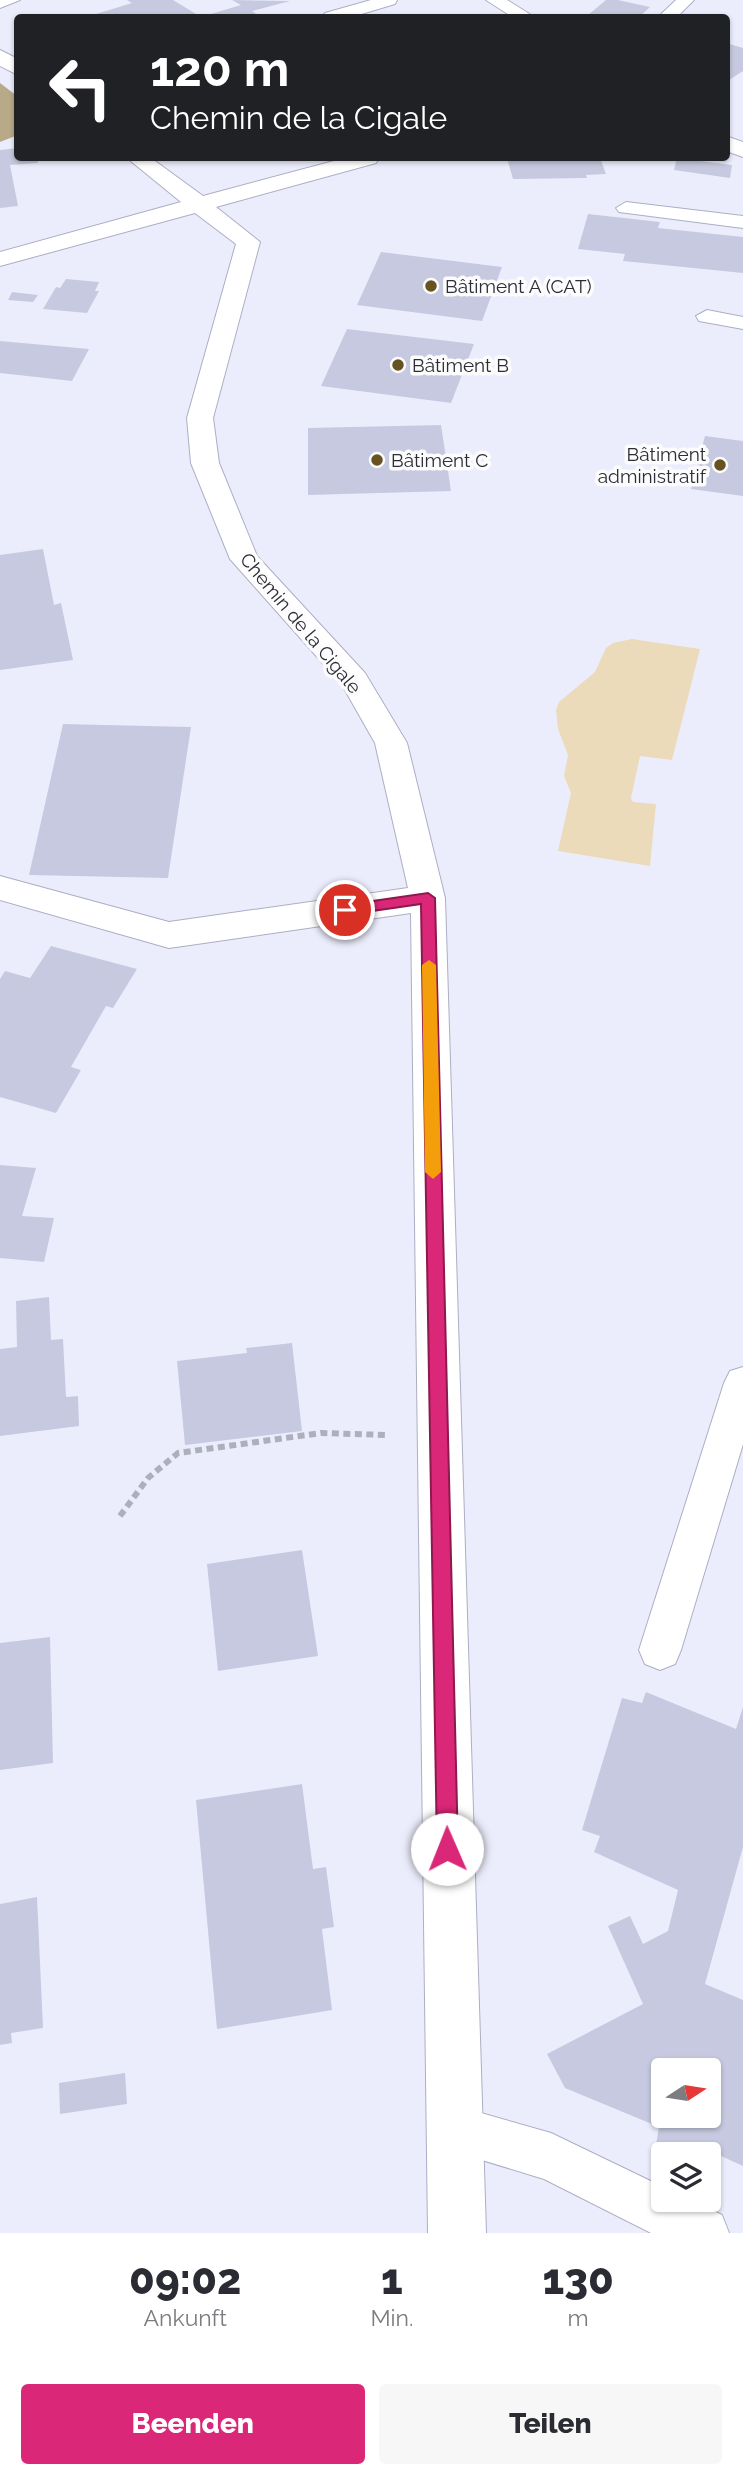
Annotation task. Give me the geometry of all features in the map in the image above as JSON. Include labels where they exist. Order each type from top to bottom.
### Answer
[{"type":"street","points":[[142,161],[201,204]]},
{"type":"street","points":[[0,259],[357,161]]},
{"type":"street","name":"Chemin de la Cigale","points":[[201,204],[248,242],[200,418],[205,463],[243,559],[354,680],[391,743],[428,898],[457,2233]]},
{"type":"street","points":[[0,888],[169,935],[428,898]]},
{"type":"lane","points":[[0,3],[12,0]]},
{"type":"lane","points":[[341,14],[389,0]]},
{"type":"lane","points":[[494,0],[520,14]]},
{"type":"lane","points":[[670,14],[686,0]]},
{"type":"lane","points":[[626,208],[743,222]]},
{"type":"lane","points":[[707,316],[743,323]]},
{"type":"lane","points":[[660,1650],[743,1383]]},
{"type":"lane","points":[[453,2129],[551,2157],[704,2233]]},
{"type":"path","points":[[120,1516],[148,1478],[178,1453],[321,1433],[392,1435]]},
{"type":"shaded area","points":[[0,83],[14,94],[14,137],[0,142]]},
{"type":"shaded area","points":[[632,639],[700,649],[672,760],[640,756],[631,798],[633,802],[656,804],[650,866],[558,851],[571,793],[564,776],[568,755],[558,729],[556,710],[559,702],[595,672],[606,648],[613,643]]},
{"type":"building","points":[[127,0],[173,0],[196,14],[96,14],[132,3]]},
{"type":"building","points":[[232,0],[290,1],[252,11],[256,14],[211,14],[241,5]]},
{"type":"building","points":[[606,0],[650,7],[642,14],[589,14]]},
{"type":"building","points":[[730,44],[743,48],[743,71],[730,79]]},
{"type":"building","points":[[14,148],[14,161],[38,161],[10,165],[18,206],[0,208],[0,150]]},
{"type":"building","points":[[508,161],[601,161],[606,174],[586,175],[587,178],[513,179]]},
{"type":"building","points":[[676,161],[732,165],[730,178],[674,170]]},
{"type":"building","points":[[588,214],[660,222],[658,228],[743,237],[743,273],[623,261],[625,254],[578,249]]},
{"type":"building","name":"Bâtiment A (CAT)","points":[[381,252],[502,267],[482,321],[357,305]]},
{"type":"building","points":[[66,279],[99,282],[95,291],[99,291],[87,313],[43,309],[56,287],[60,288]]},
{"type":"building","points":[[12,292],[38,295],[33,302],[8,300]]},
{"type":"building","name":"Bâtiment B","points":[[347,329],[474,344],[451,403],[321,386]]},
{"type":"building","points":[[0,341],[89,349],[72,381],[0,373]]},
{"type":"building","name":"Bâtiment C","points":[[441,425],[451,491],[308,495],[308,428]]},
{"type":"building","name":"Bâtiment administratif","points":[[705,436],[743,441],[743,496],[691,489]]},
{"type":"building","points":[[43,549],[54,605],[61,603],[73,660],[0,670],[0,555]]},
{"type":"building","points":[[63,724],[191,727],[168,878],[29,875]]},
{"type":"building","points":[[51,946],[137,969],[113,1008],[106,1006],[71,1067],[81,1070],[56,1113],[0,1097],[0,979],[5,971],[30,978]]},
{"type":"building","points":[[0,1165],[36,1168],[22,1216],[54,1218],[44,1262],[0,1258]]},
{"type":"building","points":[[49,1297],[51,1340],[63,1339],[66,1397],[78,1396],[79,1426],[0,1436],[0,1349],[17,1347],[16,1301]]},
{"type":"building","points":[[292,1343],[302,1431],[185,1445],[177,1361],[247,1353],[246,1348]]},
{"type":"building","points":[[302,1550],[318,1656],[218,1671],[207,1564]]},
{"type":"building","points":[[50,1637],[53,1763],[0,1770],[0,1643]]},
{"type":"building","points":[[646,1692],[736,1729],[743,1707],[743,1847],[705,1984],[743,2000],[743,2166],[721,2156],[721,2142],[656,2142],[659,2128],[721,2128],[721,2058],[651,2058],[651,2124],[565,2088],[547,2054],[643,2004],[608,1926],[630,1916],[643,1944],[668,1931],[678,1890],[594,1852],[600,1836],[582,1830],[622,1698],[642,1703]]},
{"type":"building","points":[[302,1784],[313,1869],[326,1867],[334,1927],[322,1929],[332,2010],[217,2029],[196,1800]]},
{"type":"building","points":[[37,1897],[43,2028],[11,2033],[12,2043],[0,2045],[0,1904]]},
{"type":"building","points":[[125,2073],[127,2104],[60,2114],[59,2083]]},
{"type":"slow traffic","points":[[429,965],[433,1172]]},
{"type":"place","name":"Bâtiment A (CAT)","points":[[431,286]]},
{"type":"place","name":"Bâtiment B","points":[[398,365]]},
{"type":"place","name":"Bâtiment C","points":[[377,460]]},
{"type":"place","name":"Bâtiment administratif","points":[[720,465]]},
{"type":"route","points":[[345,910],[428,898],[447,1849]]}]
